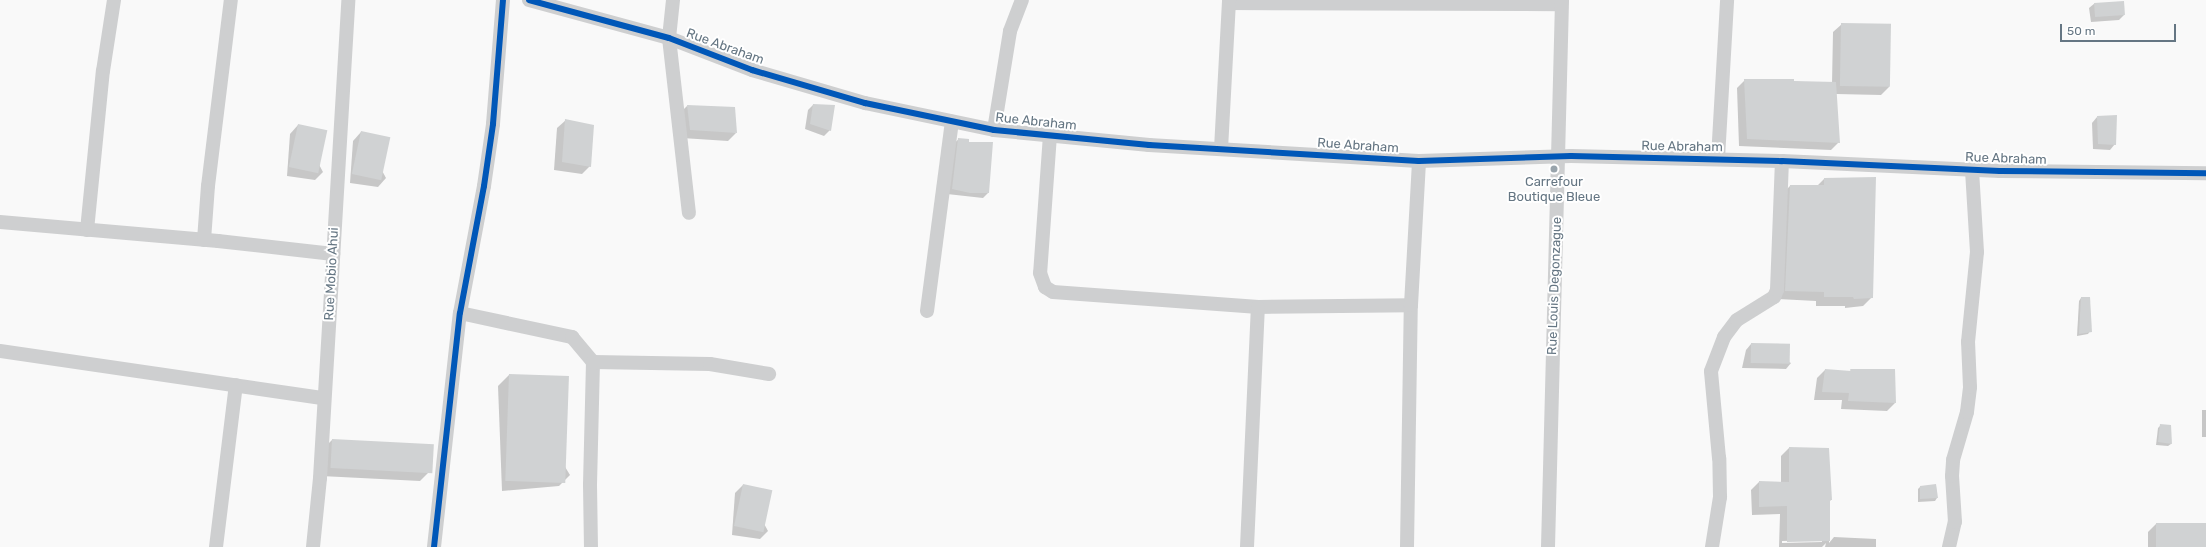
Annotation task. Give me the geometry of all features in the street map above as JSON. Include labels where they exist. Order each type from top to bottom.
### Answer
[{"type":"street","points":[[87,230],[104,71],[114,0]]},
{"type":"street","points":[[204,240],[208,186],[231,0]]},
{"type":"street","name":"Rue Mobio Ahui","points":[[313,547],[320,478],[348,0]]},
{"type":"street","points":[[434,547],[460,313],[484,186],[493,124],[503,0]]},
{"type":"street","name":"Rue Abraham","points":[[529,0],[550,2],[669,38],[752,70],[865,104],[994,130],[1149,145],[1419,161],[1559,156],[1718,158],[1972,170],[2206,173]]},
{"type":"street","points":[[673,0],[669,38],[688,214]]},
{"type":"street","points":[[994,130],[1010,32],[1022,0]]},
{"type":"street","points":[[1718,158],[1727,0]]},
{"type":"street","points":[[1221,149],[1229,2],[1562,2]]},
{"type":"street","name":"Rue Louis Degonzague","points":[[1548,547],[1562,2]]},
{"type":"street","points":[[927,311],[952,122]]},
{"type":"street","points":[[1050,135],[1040,273],[1045,287],[1054,292],[1258,307],[1412,305]]},
{"type":"street","points":[[1407,547],[1412,305],[1419,161]]},
{"type":"street","points":[[1712,547],[1720,497],[1719,458],[1711,371],[1724,337],[1737,320],[1774,297],[1777,290],[1782,161]]},
{"type":"street","points":[[1949,547],[1955,522],[1952,476],[1953,460],[1967,412],[1970,387],[1968,342],[1977,252],[1972,170]]},
{"type":"street","points":[[0,222],[204,240],[333,254]]},
{"type":"street","points":[[1247,547],[1258,307]]},
{"type":"street","points":[[460,313],[572,336],[594,362],[590,485],[591,547]]},
{"type":"street","points":[[0,350],[324,398]]},
{"type":"street","points":[[594,362],[702,364],[736,367],[769,374]]},
{"type":"street","points":[[216,547],[236,385]]},
{"type":"building","points":[[2124,1],[2125,15],[2095,17],[2094,3]]},
{"type":"building","points":[[1841,23],[1891,24],[1890,87],[1840,86]]},
{"type":"building","points":[[1744,79],[1794,79],[1794,81],[1836,82],[1840,143],[1747,139]]},
{"type":"building","points":[[813,104],[835,105],[831,131],[810,124]]},
{"type":"building","points":[[687,105],[735,107],[737,133],[690,130]]},
{"type":"building","points":[[2117,115],[2116,145],[2098,144],[2097,116]]},
{"type":"building","points":[[565,119],[594,125],[591,167],[562,162]]},
{"type":"building","points":[[298,124],[327,130],[318,173],[289,167]]},
{"type":"building","points":[[361,131],[390,137],[381,180],[352,174]]},
{"type":"building","points":[[958,138],[969,139],[969,142],[993,142],[989,193],[970,193],[952,189]]},
{"type":"building","points":[[1876,177],[1873,298],[1854,299],[1853,297],[1824,297],[1824,292],[1785,291],[1790,185],[1824,185],[1824,178]]},
{"type":"building","points":[[2081,297],[2090,297],[2092,332],[2079,334]]},
{"type":"building","points":[[1751,343],[1790,344],[1790,364],[1751,363]]},
{"type":"building","points":[[1825,369],[1851,371],[1850,369],[1895,369],[1896,403],[1848,401],[1849,393],[1822,392]]},
{"type":"building","points":[[509,374],[569,376],[565,483],[505,481]]},
{"type":"building","points":[[2160,424],[2171,425],[2172,444],[2158,442]]},
{"type":"building","points":[[332,439],[434,444],[432,473],[330,468]]},
{"type":"building","points":[[1789,447],[1829,448],[1832,500],[1830,500],[1830,541],[1787,542],[1787,506],[1759,507],[1759,481],[1789,482]]},
{"type":"building","points":[[743,484],[772,490],[763,532],[734,526]]},
{"type":"building","points":[[1936,484],[1938,498],[1920,499],[1920,486]]},
{"type":"building","points":[[2156,523],[2206,523],[2206,547],[2156,547]]},
{"type":"cycle path","points":[[434,547],[460,313],[484,186],[493,124],[503,0]]},
{"type":"cycle path","points":[[529,0],[669,38],[752,70],[865,103],[994,130],[1149,145],[1419,161],[1571,156],[1782,161],[2000,171],[2206,173]]},
{"type":"place","name":"Carrefour Boutique Bleue","points":[[1554,169]]}]
